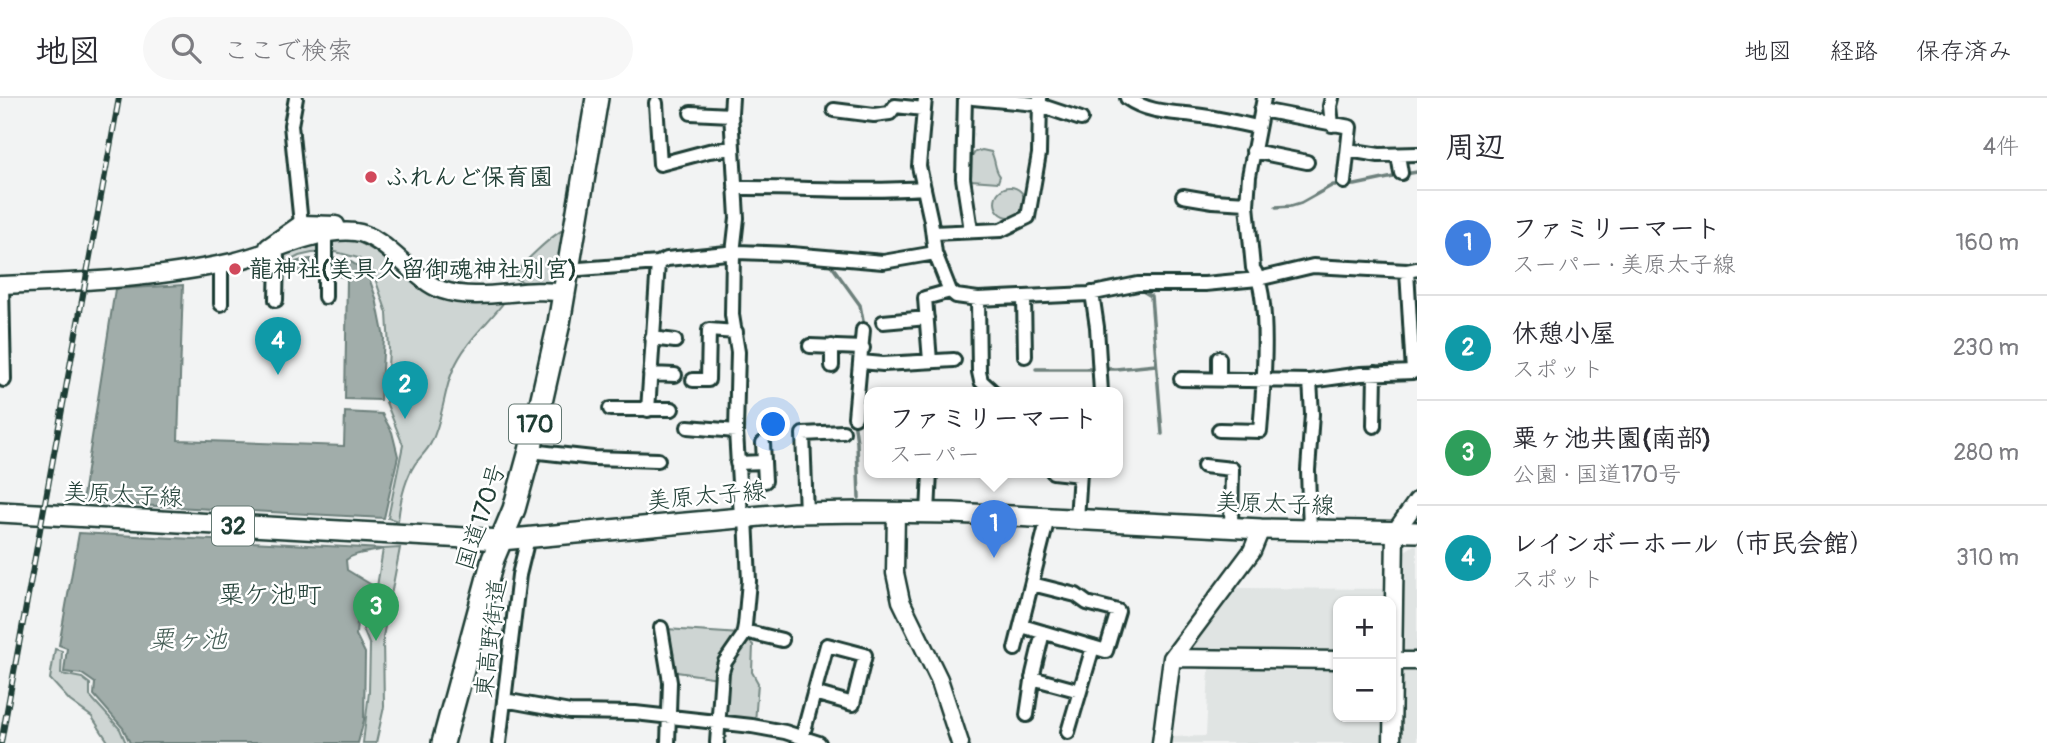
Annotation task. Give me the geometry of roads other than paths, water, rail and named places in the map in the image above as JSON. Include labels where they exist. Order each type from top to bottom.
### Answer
[{"type":"highway","name":"国道170号","points":[[443,743],[493,559],[514,509],[530,452],[559,323],[597,98]]},
{"type":"main road","name":"美原太子線","points":[[0,512],[501,540],[743,517],[896,512],[1231,528],[1417,532]]},
{"type":"street","points":[[296,98],[291,125],[301,224]]},
{"type":"street","points":[[717,743],[725,662],[743,636],[749,581],[737,463],[739,376],[732,315],[733,253],[737,218],[732,98]]},
{"type":"street","points":[[965,98],[963,178],[971,230]]},
{"type":"street","points":[[974,98],[1040,101],[1081,119]]},
{"type":"street","points":[[1127,98],[1168,113],[1199,115],[1257,127]]},
{"type":"street","points":[[1332,98],[1332,125]]},
{"type":"street","points":[[933,233],[1001,230],[1028,218],[1039,154],[1040,101]]},
{"type":"street","points":[[656,103],[660,164],[709,151],[733,148]]},
{"type":"street","points":[[834,110],[874,115],[890,113],[895,106],[924,104],[919,166],[935,253],[950,291],[956,296],[978,299],[1024,298],[1092,293],[1138,284],[1205,284],[1258,279],[1313,266],[1412,270],[1413,372],[1375,373],[1310,381],[1181,379]]},
{"type":"street","points":[[1219,430],[1260,430],[1264,387],[1263,305],[1253,268],[1247,202],[1248,176],[1263,104],[1332,125],[1350,127],[1344,181]]},
{"type":"street","points":[[691,113],[731,115]]},
{"type":"street","points":[[1348,150],[1379,155],[1417,154]]},
{"type":"street","points":[[1253,151],[1307,162]]},
{"type":"street","points":[[1398,155],[1401,173]]},
{"type":"street","points":[[735,188],[776,187],[856,192],[924,188]]},
{"type":"street","points":[[1183,196],[1213,201],[1247,202]]},
{"type":"street","points":[[254,257],[301,224],[339,225],[349,232],[364,234],[435,287],[445,291],[470,294],[564,293]]},
{"type":"street","points":[[4,380],[1,285],[221,268],[254,257],[325,241],[349,232]]},
{"type":"street","points":[[325,241],[325,298]]},
{"type":"street","points":[[568,270],[658,263],[667,259],[733,253],[791,254],[883,262],[935,253]]},
{"type":"street","points":[[276,254],[276,300]]},
{"type":"street","points":[[648,410],[658,263]]},
{"type":"street","points":[[221,268],[221,304]]},
{"type":"street","points":[[930,361],[925,298],[950,291]]},
{"type":"street","points":[[1092,293],[1101,387]]},
{"type":"street","points":[[1024,298],[1024,356]]},
{"type":"street","points":[[978,299],[979,372],[981,381],[988,387]]},
{"type":"street","points":[[883,322],[927,318]]},
{"type":"street","points":[[693,380],[708,380],[709,330],[736,332]]},
{"type":"street","points":[[855,416],[863,400],[863,330]]},
{"type":"street","points":[[652,338],[675,341]]},
{"type":"street","points":[[810,346],[863,348]]},
{"type":"street","points":[[832,346],[832,366]]},
{"type":"street","points":[[1219,358],[1219,380]]},
{"type":"street","points":[[861,362],[954,360]]},
{"type":"street","points":[[1374,426],[1375,373]]},
{"type":"street","points":[[650,374],[675,375]]},
{"type":"street","points":[[1310,381],[1310,531]]},
{"type":"street","points":[[610,409],[672,409]]},
{"type":"street","points":[[688,427],[736,431]]},
{"type":"street","points":[[806,513],[803,434],[843,432]]},
{"type":"street","points":[[763,443],[765,481]]},
{"type":"street","points":[[530,452],[658,460]]},
{"type":"street","points":[[737,463],[764,462]]},
{"type":"street","points":[[1205,466],[1239,470],[1231,528]]},
{"type":"street","points":[[928,513],[930,478]]},
{"type":"street","points":[[1077,520],[1080,478]]},
{"type":"street","points":[[1391,659],[1395,532],[1417,501]]},
{"type":"street","points":[[896,512],[895,573],[901,601],[939,679],[960,743]]},
{"type":"street","points":[[1014,649],[1048,518]]},
{"type":"street","points":[[1161,743],[1172,658],[1252,551],[1261,529]]},
{"type":"street","name":"東高野街道","points":[[499,743],[519,575],[528,538]]},
{"type":"street","points":[[1022,626],[1106,651],[1118,611],[1087,603],[1076,595],[1032,584]]},
{"type":"street","points":[[661,628],[670,682],[668,743]]},
{"type":"street","points":[[744,631],[767,642],[782,640]]},
{"type":"street","points":[[1027,715],[1042,632]]},
{"type":"street","points":[[802,738],[814,693],[827,645],[865,655],[853,704],[814,693]]},
{"type":"street","points":[[1068,732],[1093,648]]},
{"type":"street","points":[[1172,658],[1333,660]]},
{"type":"street","points":[[1396,661],[1417,661]]},
{"type":"street","points":[[1032,678],[1080,691]]},
{"type":"street","points":[[504,700],[570,712],[668,716],[763,728],[819,743]]},
{"type":"street","points":[[1392,722],[1392,743]]},
{"type":"water","points":[[332,257],[351,262],[367,272],[376,298],[384,338],[380,400],[345,399],[347,278],[331,274]]},
{"type":"water","points":[[311,259],[312,275],[283,273],[291,264]]},
{"type":"water","points":[[183,285],[178,440],[344,446],[345,412],[382,414],[392,432],[398,456],[384,518],[82,502],[115,289]]},
{"type":"water","name":"粟ヶ池","points":[[79,533],[383,549],[358,554],[346,560],[347,570],[375,587],[371,612],[357,622],[356,635],[365,653],[364,720],[358,743],[130,743],[123,728],[94,695],[95,683],[82,674],[64,672],[67,648],[59,645]]},
{"type":"waterway","points":[[1405,174],[1417,172]]},
{"type":"waterway","points":[[1276,207],[1301,203],[1333,185],[1355,185],[1398,176]]},
{"type":"waterway","points":[[829,262],[860,305],[864,326]]},
{"type":"waterway","points":[[1141,290],[1151,296],[1162,434]]},
{"type":"waterway","points":[[1036,369],[1116,369],[1156,365]]},
{"type":"waterway","points":[[854,420],[859,498]]},
{"type":"railway","points":[[1,743],[119,98]]},
{"type":"place","name":"ふれんど保育園","points":[[371,177]]},
{"type":"place","name":"龍神社(美具久留御魂神社別宮)","points":[[235,269]]},
{"type":"place","name":"レインボーホール（市民会館）","points":[[278,375]]},
{"type":"place","name":"休憩小屋","points":[[405,419]]},
{"type":"place","name":"ファミリーマート","points":[[994,558]]},
{"type":"place","name":"粟ヶ池共園(南部)","points":[[376,641]]},
{"type":"district","name":"粟ケ池町","points":[[270,595]]}]
